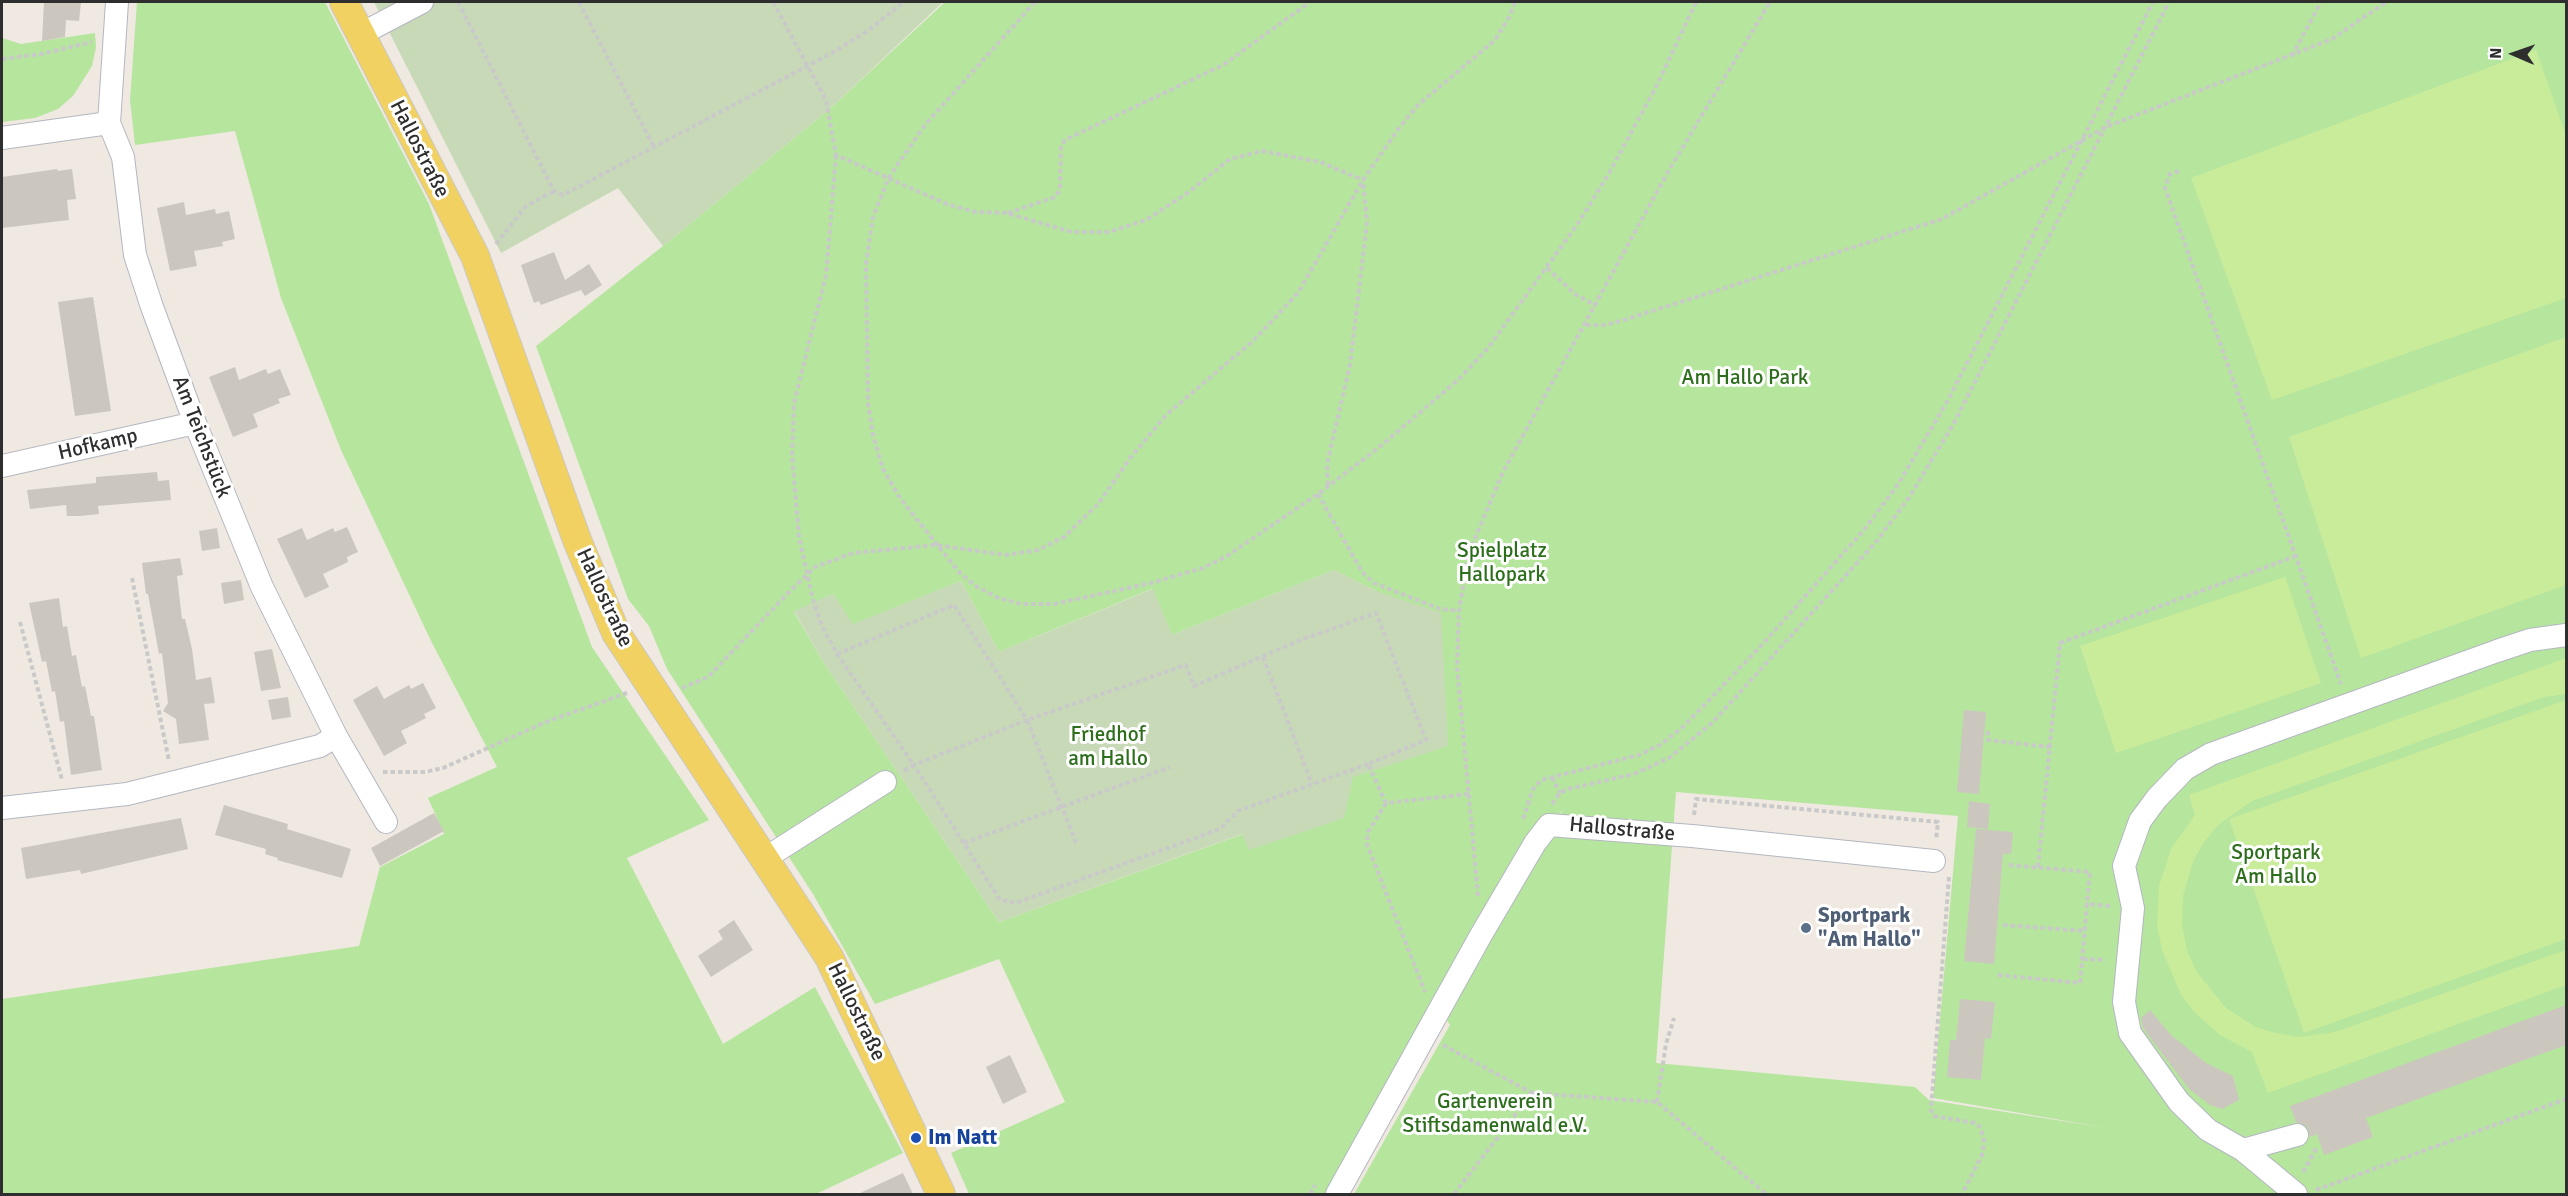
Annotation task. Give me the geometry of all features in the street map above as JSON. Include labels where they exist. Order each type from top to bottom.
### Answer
[{"type":"main road","name":"Hallostraße","points":[[344,2],[475,256],[577,540],[616,633],[829,957],[941,1194]]},
{"type":"street","points":[[2,138],[109,123],[117,2]]},
{"type":"street","points":[[360,34],[422,2]]},
{"type":"street","name":"Am Teichstück","points":[[109,123],[123,157],[135,255],[195,423],[262,587],[336,736],[386,822]]},
{"type":"street","name":"Hofkamp","points":[[2,466],[195,423]]},
{"type":"street","points":[[2298,1193],[2243,1150],[2208,1130],[2179,1102],[2130,1033],[2124,1002],[2133,908],[2124,866],[2140,821],[2157,798],[2185,769],[2220,750],[2530,640],[2566,635]]},
{"type":"street","points":[[2,808],[127,794],[320,746],[336,736]]},
{"type":"street","points":[[764,859],[885,782]]},
{"type":"street","name":"Hallostraße","points":[[1337,1194],[1481,935],[1535,843],[1549,825],[1692,836]]},
{"type":"street","points":[[1692,836],[1934,861]]},
{"type":"street","points":[[2243,1150],[2297,1136]]},
{"type":"path","points":[[458,2],[554,191],[563,195],[809,65],[868,30],[904,2]]},
{"type":"path","points":[[579,2],[654,147]]},
{"type":"path","points":[[773,2],[826,100],[836,155],[826,275],[794,403],[792,455],[795,492],[799,537],[808,575],[822,626],[837,654],[914,765],[1000,900],[1016,903],[1220,828],[1238,812],[1426,740],[1376,613],[1194,686],[1186,665],[1027,720],[914,765],[885,782]]},
{"type":"path","points":[[1035,2],[925,125],[889,177],[873,218],[866,264],[868,403],[873,435],[883,469],[900,498],[958,571],[974,585],[996,597],[1021,604],[1054,604],[1151,583],[1203,568],[1227,556],[1318,494],[1385,442],[1459,379],[1488,348],[1547,268],[1608,175],[1656,87],[1696,2]]},
{"type":"path","points":[[1006,213],[1055,197],[1060,190],[1061,147],[1065,140],[1223,65],[1310,2]]},
{"type":"path","points":[[681,689],[708,677],[815,567],[853,552],[936,545],[1006,555],[1038,550],[1064,537],[1098,504],[1131,457],[1166,415],[1253,340],[1298,293],[1363,180],[1399,128],[1418,105],[1495,40],[1515,2]]},
{"type":"path","points":[[1479,905],[1457,666],[1459,611],[1467,555],[1489,500],[1669,170],[1770,2]]},
{"type":"path","points":[[1560,793],[1552,777],[1639,755],[1660,745],[1683,727],[1738,672],[1863,531],[1897,486],[1937,420],[2153,2]]},
{"type":"path","points":[[1549,825],[1552,804],[1560,793],[1634,774],[1670,758],[1712,723],[1876,542],[1910,496],[1954,423],[2169,2]]},
{"type":"path","points":[[2291,57],[2313,22],[2321,2]]},
{"type":"path","points":[[1586,325],[1605,325],[1628,319],[1942,219],[1973,204],[2082,138],[2291,57],[2331,39],[2386,2]]},
{"type":"path","points":[[2,59],[41,54],[115,36]]},
{"type":"path","points":[[836,155],[949,205],[976,212],[1006,213],[1072,232],[1109,232],[1146,220],[1189,192],[1230,159],[1262,151],[1320,162],[1363,180]]},
{"type":"path","points":[[2179,171],[2170,174],[2165,188],[2349,704]]},
{"type":"path","points":[[1328,486],[1327,464],[1350,365],[1367,222],[1363,180]]},
{"type":"path","points":[[475,256],[500,241],[526,206],[554,191]]},
{"type":"path","points":[[1547,268],[1575,294],[1596,306]]},
{"type":"path","points":[[1318,494],[1362,572],[1374,583],[1440,609],[1459,611]]},
{"type":"path","points":[[2038,867],[2060,643],[2296,556]]},
{"type":"path","points":[[132,578],[173,782]]},
{"type":"path","points":[[837,654],[954,605],[1027,720],[1076,843]]},
{"type":"path","points":[[20,622],[67,801]]},
{"type":"path","points":[[1263,657],[1312,784]]},
{"type":"path","points":[[386,772],[425,772],[443,768],[546,722],[627,693],[635,693]]},
{"type":"path","points":[[1988,731],[1988,740],[2050,747]]},
{"type":"path","points":[[1368,764],[1386,802]]},
{"type":"path","points":[[964,843],[1170,767]]},
{"type":"path","points":[[1386,802],[1469,794]]},
{"type":"path","name":"Hallostraße","points":[[1692,836],[1696,799],[1938,822],[1934,861]]},
{"type":"path","points":[[1386,802],[1368,832],[1367,844],[1426,995]]},
{"type":"path","points":[[1934,861],[1951,862],[1931,1110],[1934,1116],[1975,1123],[1981,1128],[1984,1142],[1982,1155],[1962,1194]]},
{"type":"path","points":[[1998,975],[2080,982],[2090,872],[2009,865]]},
{"type":"path","points":[[2087,904],[2133,908]]},
{"type":"path","points":[[2003,925],[2085,931]]},
{"type":"path","points":[[1657,1102],[1666,1044],[1674,1018]]},
{"type":"path","points":[[1426,1035],[1532,1094],[1657,1102],[1766,1194]]},
{"type":"path","points":[[1454,1194],[1532,1094]]},
{"type":"path","points":[[2298,1193],[2566,1099]]},
{"type":"path","points":[[2298,1193],[2318,1147]]},
{"type":"green space","points":[[137,2],[325,2],[429,204],[592,647],[709,820],[627,858],[723,1044],[815,987],[903,1153],[816,1194],[2,1194],[2,999],[359,946],[380,867],[444,834],[428,798],[497,767],[431,641],[341,450],[281,298],[235,131],[135,145],[130,100]]},
{"type":"green space","points":[[374,2],[943,2],[833,106],[663,246],[618,188],[501,253]]},
{"type":"green space","points":[[945,2],[2566,2],[2566,1194],[1354,1194],[1450,1025],[1442,1012],[1553,823],[1564,810],[1546,825],[1331,1194],[969,1194],[951,1153],[1065,1102],[999,959],[875,1004],[813,894],[667,669],[649,626],[628,599],[536,346],[663,246],[833,106]],"holes":[[[1334,570],[1376,591],[1249,849],[1243,834],[999,922],[822,660],[794,612],[833,594],[852,625],[961,581],[999,652],[1152,589],[1172,635]],[[1676,792],[1958,816],[1933,1098],[2107,1128],[1929,1100],[1915,1087],[1656,1063]]]},
{"type":"green space","points":[[95,33],[96,47],[92,66],[73,96],[58,109],[35,118],[2,122],[2,38],[21,44]]},
{"type":"green space","points":[[2536,50],[2566,135],[2566,298],[2272,400],[2191,178]]},
{"type":"green space","points":[[2566,337],[2566,585],[2361,658],[2289,437]]},
{"type":"green space","name":"Friedhof am Hallo","points":[[1334,570],[1376,591],[1441,613],[1448,746],[1353,777],[1344,818],[1249,850],[1242,834],[999,922],[822,660],[794,611],[833,594],[853,624],[961,581],[999,652],[1153,589],[1172,635]]},
{"type":"green space","points":[[2285,577],[2321,683],[2116,753],[2080,646]]},
{"type":"green space","points":[[2566,658],[2566,694],[2544,697],[2252,801],[2218,825],[2205,841],[2194,859],[2183,896],[2182,925],[2187,950],[2196,971],[2226,1008],[2256,1027],[2271,1032],[2298,1037],[2335,1032],[2566,950],[2566,985],[2268,1093],[2252,1052],[2220,1035],[2194,1012],[2180,993],[2162,950],[2157,925],[2159,886],[2171,849],[2195,815],[2189,795]]},
{"type":"green space","name":"Sportpark Am Hallo","points":[[2566,700],[2566,939],[2304,1033],[2229,819]]},
{"type":"building","points":[[44,2],[81,2],[79,21],[66,20],[65,37],[42,41]]},
{"type":"building","points":[[57,169],[58,171],[72,169],[76,199],[67,200],[69,220],[2,228],[2,177]]},
{"type":"building","points":[[184,202],[186,215],[215,209],[216,214],[229,211],[235,239],[222,242],[223,246],[194,251],[197,266],[170,271],[157,208]]},
{"type":"building","points":[[554,252],[565,280],[589,264],[602,285],[585,296],[581,290],[541,305],[539,301],[534,303],[521,265]]},
{"type":"building","points":[[93,297],[111,411],[75,416],[58,302]]},
{"type":"building","points":[[235,367],[239,380],[266,369],[268,374],[280,369],[291,395],[278,399],[280,403],[253,414],[258,427],[233,437],[209,377]]},
{"type":"building","points":[[157,472],[158,481],[169,480],[171,500],[98,506],[99,514],[80,516],[67,516],[66,505],[30,509],[27,490],[96,483],[96,477]]},
{"type":"building","points":[[347,527],[358,552],[347,557],[348,562],[323,574],[329,587],[305,598],[277,539],[302,528],[307,540],[333,528],[335,532]]},
{"type":"building","points":[[217,528],[220,548],[202,551],[199,531]]},
{"type":"building","points":[[180,558],[183,575],[177,576],[182,619],[185,619],[192,649],[196,680],[211,677],[215,703],[204,704],[209,740],[179,744],[176,719],[163,711],[168,703],[162,653],[159,654],[142,563]]},
{"type":"building","points":[[241,580],[244,600],[224,604],[221,583]]},
{"type":"building","points":[[59,598],[63,627],[67,626],[72,656],[76,655],[82,687],[85,686],[91,716],[94,716],[102,770],[71,775],[64,721],[60,722],[55,691],[52,692],[46,661],[42,662],[29,603]]},
{"type":"building","points":[[272,649],[281,688],[261,691],[254,652]]},
{"type":"building","points":[[423,683],[436,708],[424,714],[426,718],[401,731],[407,743],[384,756],[353,700],[377,686],[384,699],[409,685],[411,689]]},
{"type":"building","points":[[288,697],[291,717],[272,720],[268,700]]},
{"type":"building","points":[[1964,710],[1986,712],[1979,794],[1957,792]]},
{"type":"building","points":[[1969,801],[1990,804],[1988,829],[1967,827]]},
{"type":"building","points":[[224,805],[288,824],[287,829],[351,849],[342,878],[277,860],[278,858],[265,854],[266,849],[215,835]]},
{"type":"building","points":[[434,813],[444,831],[380,866],[371,848]]},
{"type":"building","points":[[181,818],[188,849],[81,874],[80,870],[26,879],[21,848]]},
{"type":"building","points":[[1976,829],[2013,832],[2011,854],[2003,854],[1994,964],[1964,961]]},
{"type":"building","points":[[734,920],[753,950],[711,977],[698,956],[723,939],[718,931]]},
{"type":"building","points":[[1960,999],[1995,1002],[1991,1039],[1985,1038],[1981,1080],[1947,1077],[1950,1040],[1956,1040]]},
{"type":"building","points":[[2566,1005],[2566,1045],[2366,1118],[2373,1137],[2324,1155],[2317,1134],[2310,1137],[2307,1126],[2296,1122],[2290,1106]]},
{"type":"building","points":[[2150,1010],[2171,1035],[2206,1063],[2233,1076],[2239,1100],[2222,1109],[2210,1105],[2189,1089],[2143,1028],[2141,1018]]},
{"type":"building","points":[[1010,1055],[1027,1092],[1003,1104],[986,1067]]},
{"type":"building","points":[[903,1173],[913,1194],[858,1194]]},
{"type":"place","name":"Sportpark \"Am Hallo\"","points":[[1806,928]]},
{"type":"place","name":"Im Natt","points":[[916,1138]]},
{"type":"park label","name":"Am Hallo Park","points":[[1745,378]]},
{"type":"park label","name":"Spielplatz Hallopark","points":[[1502,563]]},
{"type":"park label","name":"Gartenverein Stiftsdamenwald e.V.","points":[[1495,1114]]}]
